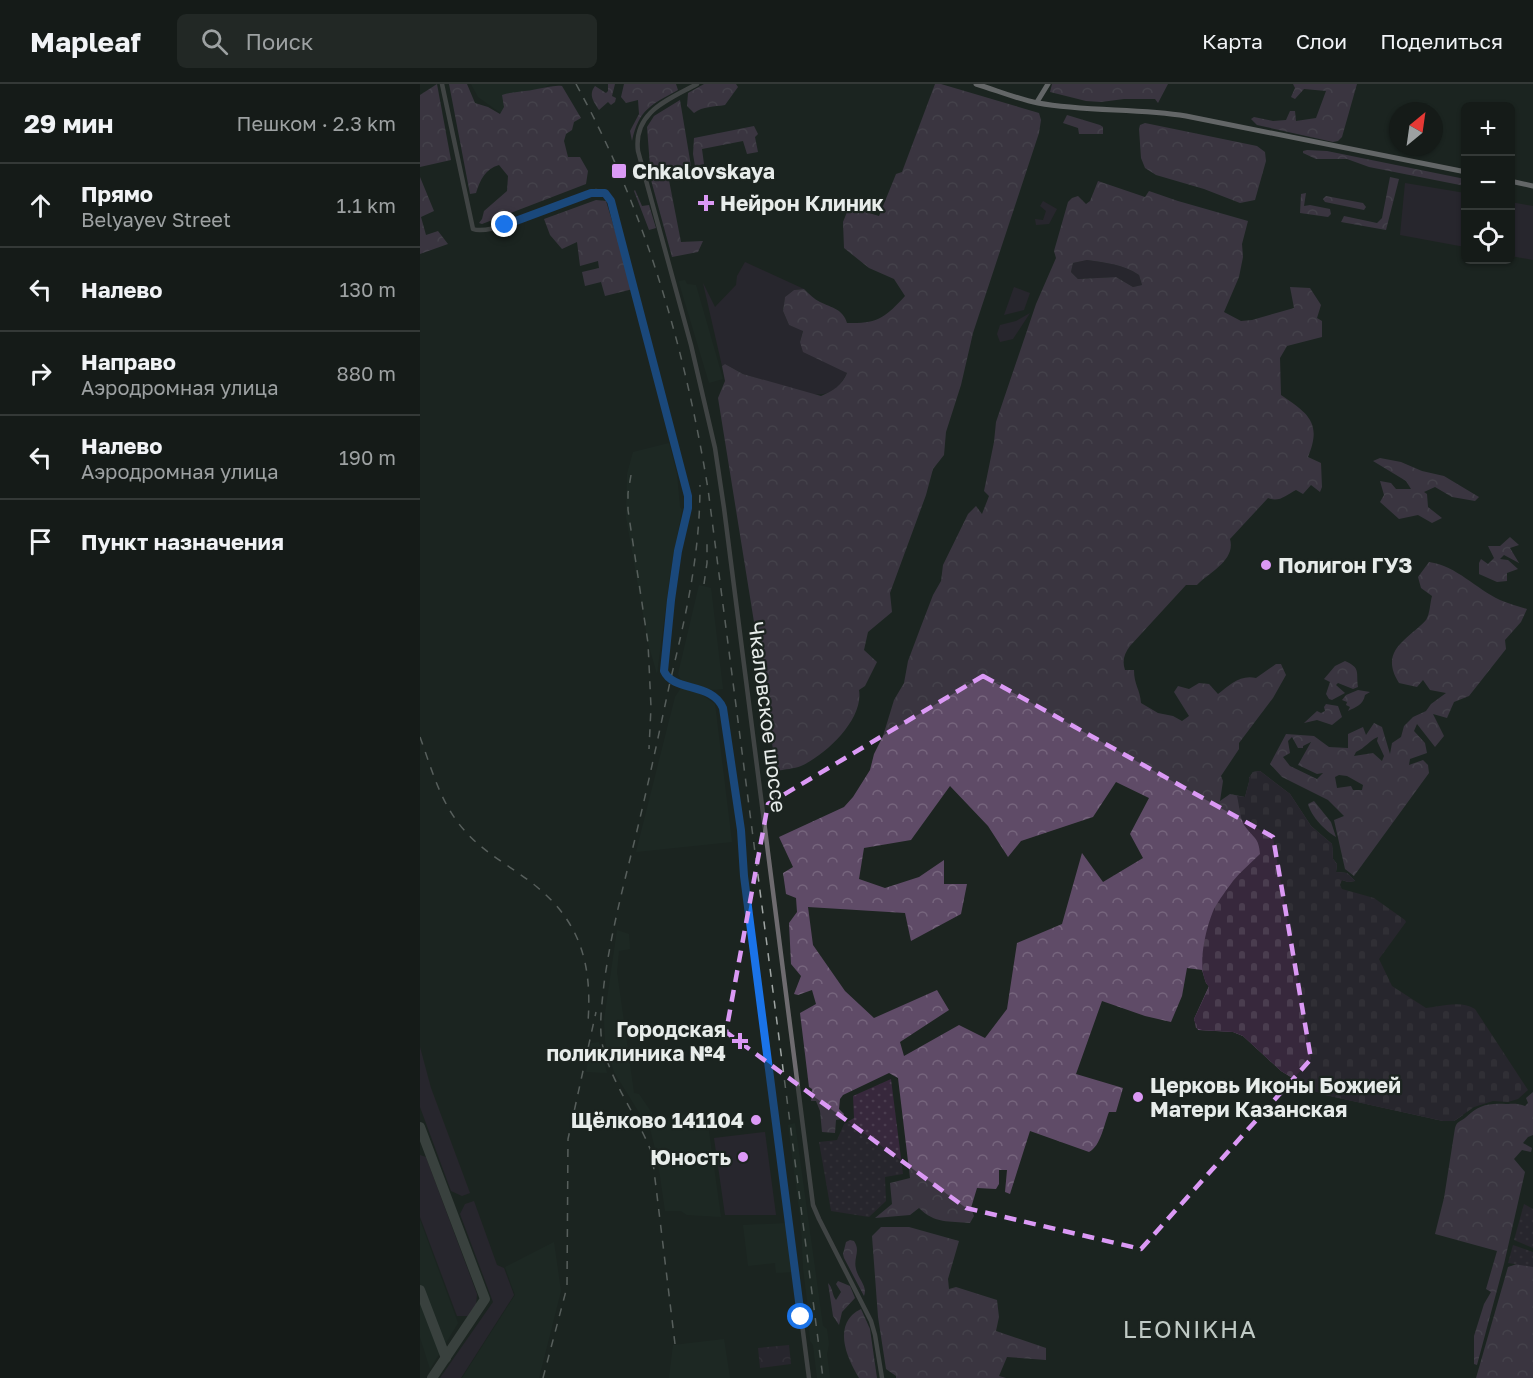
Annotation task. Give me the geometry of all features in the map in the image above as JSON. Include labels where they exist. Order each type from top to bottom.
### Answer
[{"type":"main road","points":[[976,84],[1037,102],[1072,107],[1173,114],[1461,171]]},
{"type":"main road","points":[[1037,102],[1048,84]]},
{"type":"main road","points":[[1515,182],[1533,186]]},
{"type":"street","points":[[442,84],[473,229],[480,232],[505,225],[594,192],[605,193],[611,201],[688,496],[688,508],[674,575],[663,662],[665,674],[674,681],[704,690],[717,698],[723,708],[741,830],[744,876],[809,1378]]},
{"type":"street","name":"Чкаловское шоссе","points":[[697,84],[646,116],[639,129],[639,152],[686,323],[714,448],[724,508],[813,1204],[871,1321],[882,1378]]},
{"type":"highlighted area","points":[[983,676],[1273,837],[1311,1059],[1141,1249],[966,1208],[726,1032],[768,804]]},
{"type":"shaded area","points":[[471,84],[550,84],[502,114],[478,97]]},
{"type":"shaded area","points":[[685,280],[687,284],[696,285],[723,379],[709,383],[680,286],[679,281]]},
{"type":"shaded area","points":[[669,443],[677,474],[682,510],[670,575],[657,674],[648,643],[626,517],[627,474],[633,452]]},
{"type":"shaded area","points":[[699,585],[711,588],[723,689],[713,690],[681,680],[678,674]]},
{"type":"shaded area","points":[[681,688],[698,692],[715,704],[732,842],[636,852],[675,697]]},
{"type":"shaded area","points":[[617,930],[629,934],[630,949],[619,951],[617,972],[634,1093],[639,1094],[652,1113],[653,1120],[645,1122],[614,1072],[605,1041],[604,1020]]},
{"type":"shaded area","points":[[599,1042],[607,1073],[586,1072],[591,1043]]},
{"type":"shaded area","points":[[706,1110],[721,1217],[665,1211],[658,1162],[651,1132],[646,1123]]},
{"type":"shaded area","points":[[795,1123],[823,1326],[827,1329],[830,1378],[817,1378],[813,1345],[810,1341],[801,1224],[788,1125]]},
{"type":"shaded area","points":[[420,1220],[458,1323],[430,1369],[420,1337]]},
{"type":"shaded area","points":[[789,1223],[795,1272],[776,1273],[775,1263],[748,1266],[743,1225]]},
{"type":"shaded area","points":[[554,1242],[561,1291],[539,1378],[462,1378],[515,1295],[505,1267]]},
{"type":"shaded area","points":[[724,1339],[730,1378],[669,1378],[673,1345]]},
{"type":"green space","points":[[437,84],[451,160],[420,167],[420,95]]},
{"type":"green space","points":[[449,84],[467,84],[475,103],[500,114],[504,107],[502,95],[562,86],[581,118],[574,122],[572,130],[566,134],[564,141],[568,157],[580,157],[588,171],[586,184],[482,224],[479,223],[484,211],[507,191],[508,176],[499,165],[494,167],[484,176],[476,193],[470,194]]},
{"type":"green space","points":[[608,84],[615,84],[612,96],[616,98],[615,102],[611,105],[608,102],[599,110],[592,98],[593,89],[595,86],[606,93]]},
{"type":"green space","points":[[624,84],[676,84],[678,90],[648,109],[638,122],[632,141],[630,131],[639,114],[638,100],[626,103],[621,97]]},
{"type":"green space","points":[[704,84],[736,84],[738,87],[725,105],[705,108],[694,113],[687,106],[688,93]]},
{"type":"green space","points":[[935,84],[1039,113],[1041,120],[1039,133],[973,333],[961,385],[946,432],[944,455],[933,469],[926,495],[890,593],[892,612],[868,632],[864,650],[877,662],[865,686],[859,690],[856,713],[832,745],[811,761],[798,767],[778,771],[718,398],[725,381],[722,366],[725,364],[743,374],[821,396],[833,390],[843,381],[847,373],[803,352],[800,342],[803,331],[789,325],[783,311],[785,297],[794,290],[804,289],[818,301],[840,312],[847,323],[857,323],[880,318],[892,310],[905,296],[894,279],[869,268],[844,248],[843,222],[849,207],[879,216],[896,174],[902,172]]},
{"type":"green space","points":[[1052,84],[1168,84],[1158,103],[1155,99],[1086,101],[1050,92]]},
{"type":"green space","points":[[1293,84],[1357,84],[1342,137],[1338,141],[1333,142],[1257,125],[1251,119],[1254,117],[1273,121],[1286,120],[1290,111],[1295,111],[1296,121],[1316,118],[1326,91],[1304,89],[1295,99],[1291,97],[1295,88]]},
{"type":"green space","points":[[680,100],[691,166],[667,170],[681,242],[703,241],[698,252],[672,257],[651,180],[647,127],[654,116]]},
{"type":"green space","points":[[1067,115],[1100,125],[1103,127],[1103,134],[1079,134],[1078,128],[1063,123]]},
{"type":"green space","points":[[1145,123],[1257,146],[1265,152],[1266,161],[1255,200],[1240,203],[1204,189],[1156,175],[1145,168],[1141,158],[1139,129],[1140,125]]},
{"type":"green space","points":[[754,126],[758,134],[755,137],[758,152],[747,154],[743,141],[702,149],[704,164],[695,166],[694,138]]},
{"type":"green space","points":[[1303,151],[1327,151],[1461,178],[1461,185],[1369,167],[1347,159],[1316,159]]},
{"type":"green space","points":[[420,177],[434,211],[421,217],[426,235],[438,231],[448,244],[420,254]]},
{"type":"green space","points":[[1390,177],[1399,179],[1386,230],[1341,222],[1344,216],[1377,223],[1382,218]]},
{"type":"green space","points":[[1098,181],[1145,197],[1149,191],[1248,221],[1242,244],[1243,257],[1239,277],[1224,312],[1241,321],[1294,308],[1290,287],[1310,288],[1321,305],[1317,318],[1322,321],[1322,337],[1287,346],[1280,358],[1281,395],[1306,414],[1313,427],[1314,436],[1308,457],[1321,463],[1322,487],[1320,492],[1311,485],[1303,494],[1296,490],[1279,499],[1268,498],[1230,539],[1229,553],[1221,565],[1197,585],[1186,585],[1130,646],[1124,658],[1124,667],[1125,670],[1134,670],[1141,703],[1158,713],[1173,716],[1182,721],[1189,716],[1174,692],[1178,686],[1189,689],[1199,683],[1209,684],[1218,694],[1236,681],[1256,678],[1276,664],[1281,664],[1286,675],[1273,698],[1239,743],[1239,749],[1221,776],[1223,781],[1220,801],[1230,794],[1245,797],[1249,778],[1253,772],[1260,771],[1290,794],[1311,826],[1332,844],[1333,859],[1337,864],[1336,872],[1347,873],[1355,881],[1342,880],[1332,895],[1373,954],[1405,1013],[1475,1009],[1463,1115],[1454,1121],[1443,1121],[1326,1095],[1312,1090],[1281,1071],[1243,1036],[1233,1032],[1198,1030],[1194,1019],[1209,986],[1202,970],[1187,968],[1182,996],[1171,1022],[1145,1016],[1102,1001],[1076,1074],[1123,1088],[1116,1112],[1109,1112],[1099,1140],[1093,1149],[1089,1152],[1030,1131],[1010,1194],[1005,1192],[1007,1170],[999,1170],[999,1184],[996,1189],[977,1188],[971,1208],[974,1216],[970,1223],[937,1219],[919,1208],[910,1215],[875,1218],[892,1204],[890,1183],[910,1178],[898,1078],[889,1073],[843,1095],[839,1109],[844,1114],[842,1119],[836,1120],[835,1133],[822,1132],[820,1111],[816,1101],[811,1101],[812,1089],[809,1087],[800,1013],[816,1004],[812,990],[798,995],[794,994],[801,976],[791,964],[789,923],[797,912],[796,898],[786,894],[783,873],[793,867],[779,837],[844,807],[870,770],[894,700],[904,683],[908,661],[920,629],[941,581],[943,565],[968,514],[976,506],[982,514],[989,496],[984,491],[996,422],[1036,304],[1056,258],[1054,251],[1068,202],[1078,196],[1086,204],[1090,201]],"holes":[[[1087,260],[1127,268],[1139,275],[1142,285],[1133,287],[1116,277],[1078,279],[1071,272],[1073,263]],[[1116,782],[1149,798],[1130,834],[1143,858],[1103,882],[1082,853],[1062,924],[1017,943],[1007,1009],[985,1038],[959,1025],[904,1056],[900,1042],[949,1010],[937,990],[874,1018],[845,991],[813,945],[808,907],[905,913],[911,941],[961,914],[967,884],[944,884],[944,860],[919,877],[885,888],[859,879],[864,848],[911,840],[950,786],[988,826],[1008,857],[1021,841],[1093,817]]]},
{"type":"green space","points":[[1405,183],[1461,192],[1461,246],[1400,235]]},
{"type":"green space","points":[[635,190],[642,206],[649,205],[656,228],[649,230]]},
{"type":"green space","points":[[1306,193],[1304,206],[1330,209],[1331,214],[1328,217],[1300,213],[1301,194]]},
{"type":"green space","points":[[1326,196],[1363,203],[1366,207],[1364,210],[1325,202],[1323,199]]},
{"type":"green space","points":[[596,200],[606,201],[633,289],[605,296],[601,282],[585,286],[582,272],[599,268],[598,261],[580,266],[577,242],[562,249],[550,235],[544,219]]},
{"type":"green space","points":[[1043,201],[1057,209],[1049,224],[1036,225],[1035,219],[1043,220],[1046,211],[1040,206]]},
{"type":"green space","points":[[1515,203],[1533,206],[1533,260],[1515,257]]},
{"type":"green space","points":[[1087,260],[1127,268],[1139,275],[1142,285],[1133,287],[1116,277],[1078,279],[1071,272],[1073,263]]},
{"type":"green space","points":[[745,262],[804,289],[794,290],[785,297],[783,311],[789,325],[803,330],[800,342],[847,373],[832,391],[816,395],[810,394],[743,374],[725,364],[722,366],[703,283],[715,307],[736,285],[737,276]]},
{"type":"green space","points":[[1014,287],[1030,293],[1024,310],[1004,315]]},
{"type":"green space","points":[[1030,313],[1013,339],[1000,342],[997,334],[1000,325],[1016,321]]},
{"type":"green space","points":[[1380,458],[1401,462],[1422,471],[1444,476],[1479,497],[1475,501],[1452,497],[1435,487],[1424,492],[1427,494],[1428,507],[1442,518],[1432,523],[1418,515],[1399,519],[1380,502],[1384,495],[1380,481],[1391,483],[1396,489],[1411,489],[1406,481],[1373,461]]},
{"type":"green space","points":[[1510,537],[1519,545],[1510,548],[1519,563],[1504,555],[1500,559],[1508,560],[1518,569],[1507,573],[1507,581],[1497,582],[1479,574],[1481,559],[1488,564],[1494,558],[1488,546],[1500,546]]},
{"type":"green space","points":[[1429,562],[1439,564],[1500,600],[1527,609],[1521,622],[1505,640],[1506,649],[1469,696],[1454,702],[1447,718],[1433,714],[1444,736],[1435,747],[1417,724],[1414,731],[1425,743],[1427,753],[1410,759],[1409,765],[1423,760],[1428,765],[1429,773],[1354,876],[1345,869],[1334,820],[1344,816],[1328,800],[1282,777],[1270,764],[1286,734],[1314,736],[1329,747],[1348,748],[1348,734],[1363,727],[1366,735],[1374,723],[1382,727],[1390,754],[1392,743],[1401,737],[1404,726],[1446,693],[1430,690],[1423,680],[1417,687],[1399,683],[1393,672],[1392,662],[1398,646],[1426,620],[1428,615],[1432,596],[1421,588],[1418,577]],"holes":[[[1292,737],[1298,748],[1303,748],[1311,742],[1298,765],[1317,774],[1323,773],[1317,779],[1290,766],[1283,757],[1290,753],[1288,741]],[[1378,737],[1377,741],[1384,756],[1382,761],[1373,753],[1354,756],[1356,752]],[[1347,776],[1363,785],[1362,790],[1353,790],[1351,786],[1337,788],[1335,777]]]},
{"type":"green space","points":[[1345,661],[1356,668],[1358,687],[1353,689],[1338,683],[1336,685],[1345,693],[1332,700],[1329,699],[1326,694],[1330,682],[1324,679],[1335,666]]},
{"type":"green space","points":[[1358,690],[1370,692],[1365,695],[1359,705],[1348,711],[1350,707],[1342,700],[1346,695]]},
{"type":"green space","points":[[1326,704],[1338,706],[1342,717],[1332,725],[1317,720],[1304,723],[1317,711],[1321,713],[1325,711]]},
{"type":"green space","points":[[1260,771],[1290,794],[1311,826],[1332,844],[1333,859],[1337,864],[1336,872],[1347,873],[1355,881],[1342,880],[1340,885],[1342,889],[1374,898],[1405,920],[1406,922],[1379,959],[1392,986],[1426,1008],[1458,1004],[1475,1009],[1528,1090],[1518,1099],[1508,1102],[1493,1101],[1474,1107],[1454,1121],[1443,1121],[1325,1095],[1312,1090],[1281,1071],[1243,1036],[1233,1032],[1196,1028],[1194,1019],[1209,987],[1205,980],[1202,960],[1211,917],[1233,881],[1260,854],[1257,841],[1243,822],[1237,796],[1245,797],[1249,778],[1253,772]]},
{"type":"green space","points":[[1314,801],[1331,822],[1336,837],[1315,818],[1308,804]]},
{"type":"green space","points":[[420,1047],[431,1088],[470,1193],[462,1196],[451,1191],[420,1107]]},
{"type":"green space","points":[[891,1079],[903,1174],[885,1177],[886,1201],[869,1217],[831,1211],[819,1142],[837,1140],[844,1124],[854,1118],[853,1096]]},
{"type":"green space","points":[[1533,1092],[1533,1135],[1523,1143],[1532,1148],[1531,1152],[1522,1150],[1514,1159],[1525,1172],[1504,1264],[1477,1365],[1474,1364],[1474,1336],[1484,1304],[1491,1292],[1486,1289],[1497,1251],[1435,1234],[1444,1198],[1455,1128],[1459,1122],[1484,1106],[1519,1104],[1525,1106],[1528,1103],[1526,1098]]},
{"type":"green space","name":"Юность","points":[[765,1132],[776,1215],[725,1215],[714,1138]]},
{"type":"green space","points":[[420,1155],[426,1157],[477,1294],[476,1305],[468,1316],[457,1316],[420,1217]]},
{"type":"green space","points":[[474,1201],[497,1265],[504,1268],[514,1295],[461,1378],[440,1378],[493,1302],[460,1214],[465,1204]]},
{"type":"green space","points":[[1524,1204],[1533,1209],[1533,1248],[1514,1240]]},
{"type":"green space","points":[[881,1227],[909,1227],[959,1241],[948,1279],[949,1289],[956,1287],[997,1300],[999,1317],[996,1331],[1046,1348],[1046,1360],[1007,1357],[999,1376],[1006,1378],[896,1378],[886,1369],[878,1317],[872,1236]]},
{"type":"green space","points":[[854,1241],[857,1248],[855,1265],[865,1289],[864,1296],[843,1254],[846,1242]]},
{"type":"green space","points":[[1513,1245],[1533,1252],[1533,1267],[1508,1263]]},
{"type":"green space","points":[[1517,1264],[1533,1265],[1533,1378],[1476,1378],[1508,1267]]},
{"type":"green space","points":[[838,1281],[850,1286],[855,1298],[842,1312],[839,1325],[833,1316],[828,1283],[836,1300],[841,1292],[836,1284]]},
{"type":"green space","points":[[861,1309],[870,1329],[877,1378],[859,1378],[846,1351],[844,1331],[852,1315]]},
{"type":"green space","points":[[789,1345],[791,1364],[760,1368],[758,1348]]},
{"type":"taxiway","points":[[420,1127],[485,1299],[432,1378]]},
{"type":"taxiway","points":[[420,1290],[446,1358]]},
{"type":"railway","points":[[576,84],[601,132],[642,230],[674,332],[699,436],[708,489],[823,1378]]},
{"type":"railway","points":[[631,475],[628,510],[648,643],[651,707],[649,749]]},
{"type":"railway","points":[[675,1344],[652,1154],[606,1058],[601,1036],[601,1021],[604,984],[613,934],[691,585],[698,536],[700,485]]},
{"type":"railway","points":[[704,584],[707,537]]},
{"type":"railway","points":[[420,737],[438,787],[457,821],[481,847],[528,880],[552,901],[574,931],[581,948],[588,983],[588,1022]]},
{"type":"railway","points":[[543,1378],[567,1287],[568,1139],[596,1012]]},
{"type":"place","name":"Chkalovskaya","points":[[619,171]]},
{"type":"place","name":"Нейрон Клиник","points":[[706,203]]},
{"type":"place","name":"Полигон ГУЗ","points":[[1266,565]]},
{"type":"place","name":"Городская поликлиника №4","points":[[740,1041]]},
{"type":"place","name":"Церковь Иконы Божией Матери Казанская","points":[[1138,1097]]},
{"type":"place","name":"Щёлково 141104","points":[[756,1120]]},
{"type":"place","name":"Юность","points":[[743,1157]]},
{"type":"district","name":"LEONIKHA","points":[[1190,1328]]},
{"type":"route","points":[[505,225],[596,191],[605,193],[611,201],[632,276],[688,496],[688,508],[678,551],[671,600],[663,662],[664,671],[671,680],[713,695],[723,708],[741,830],[744,876],[801,1317]]}]
